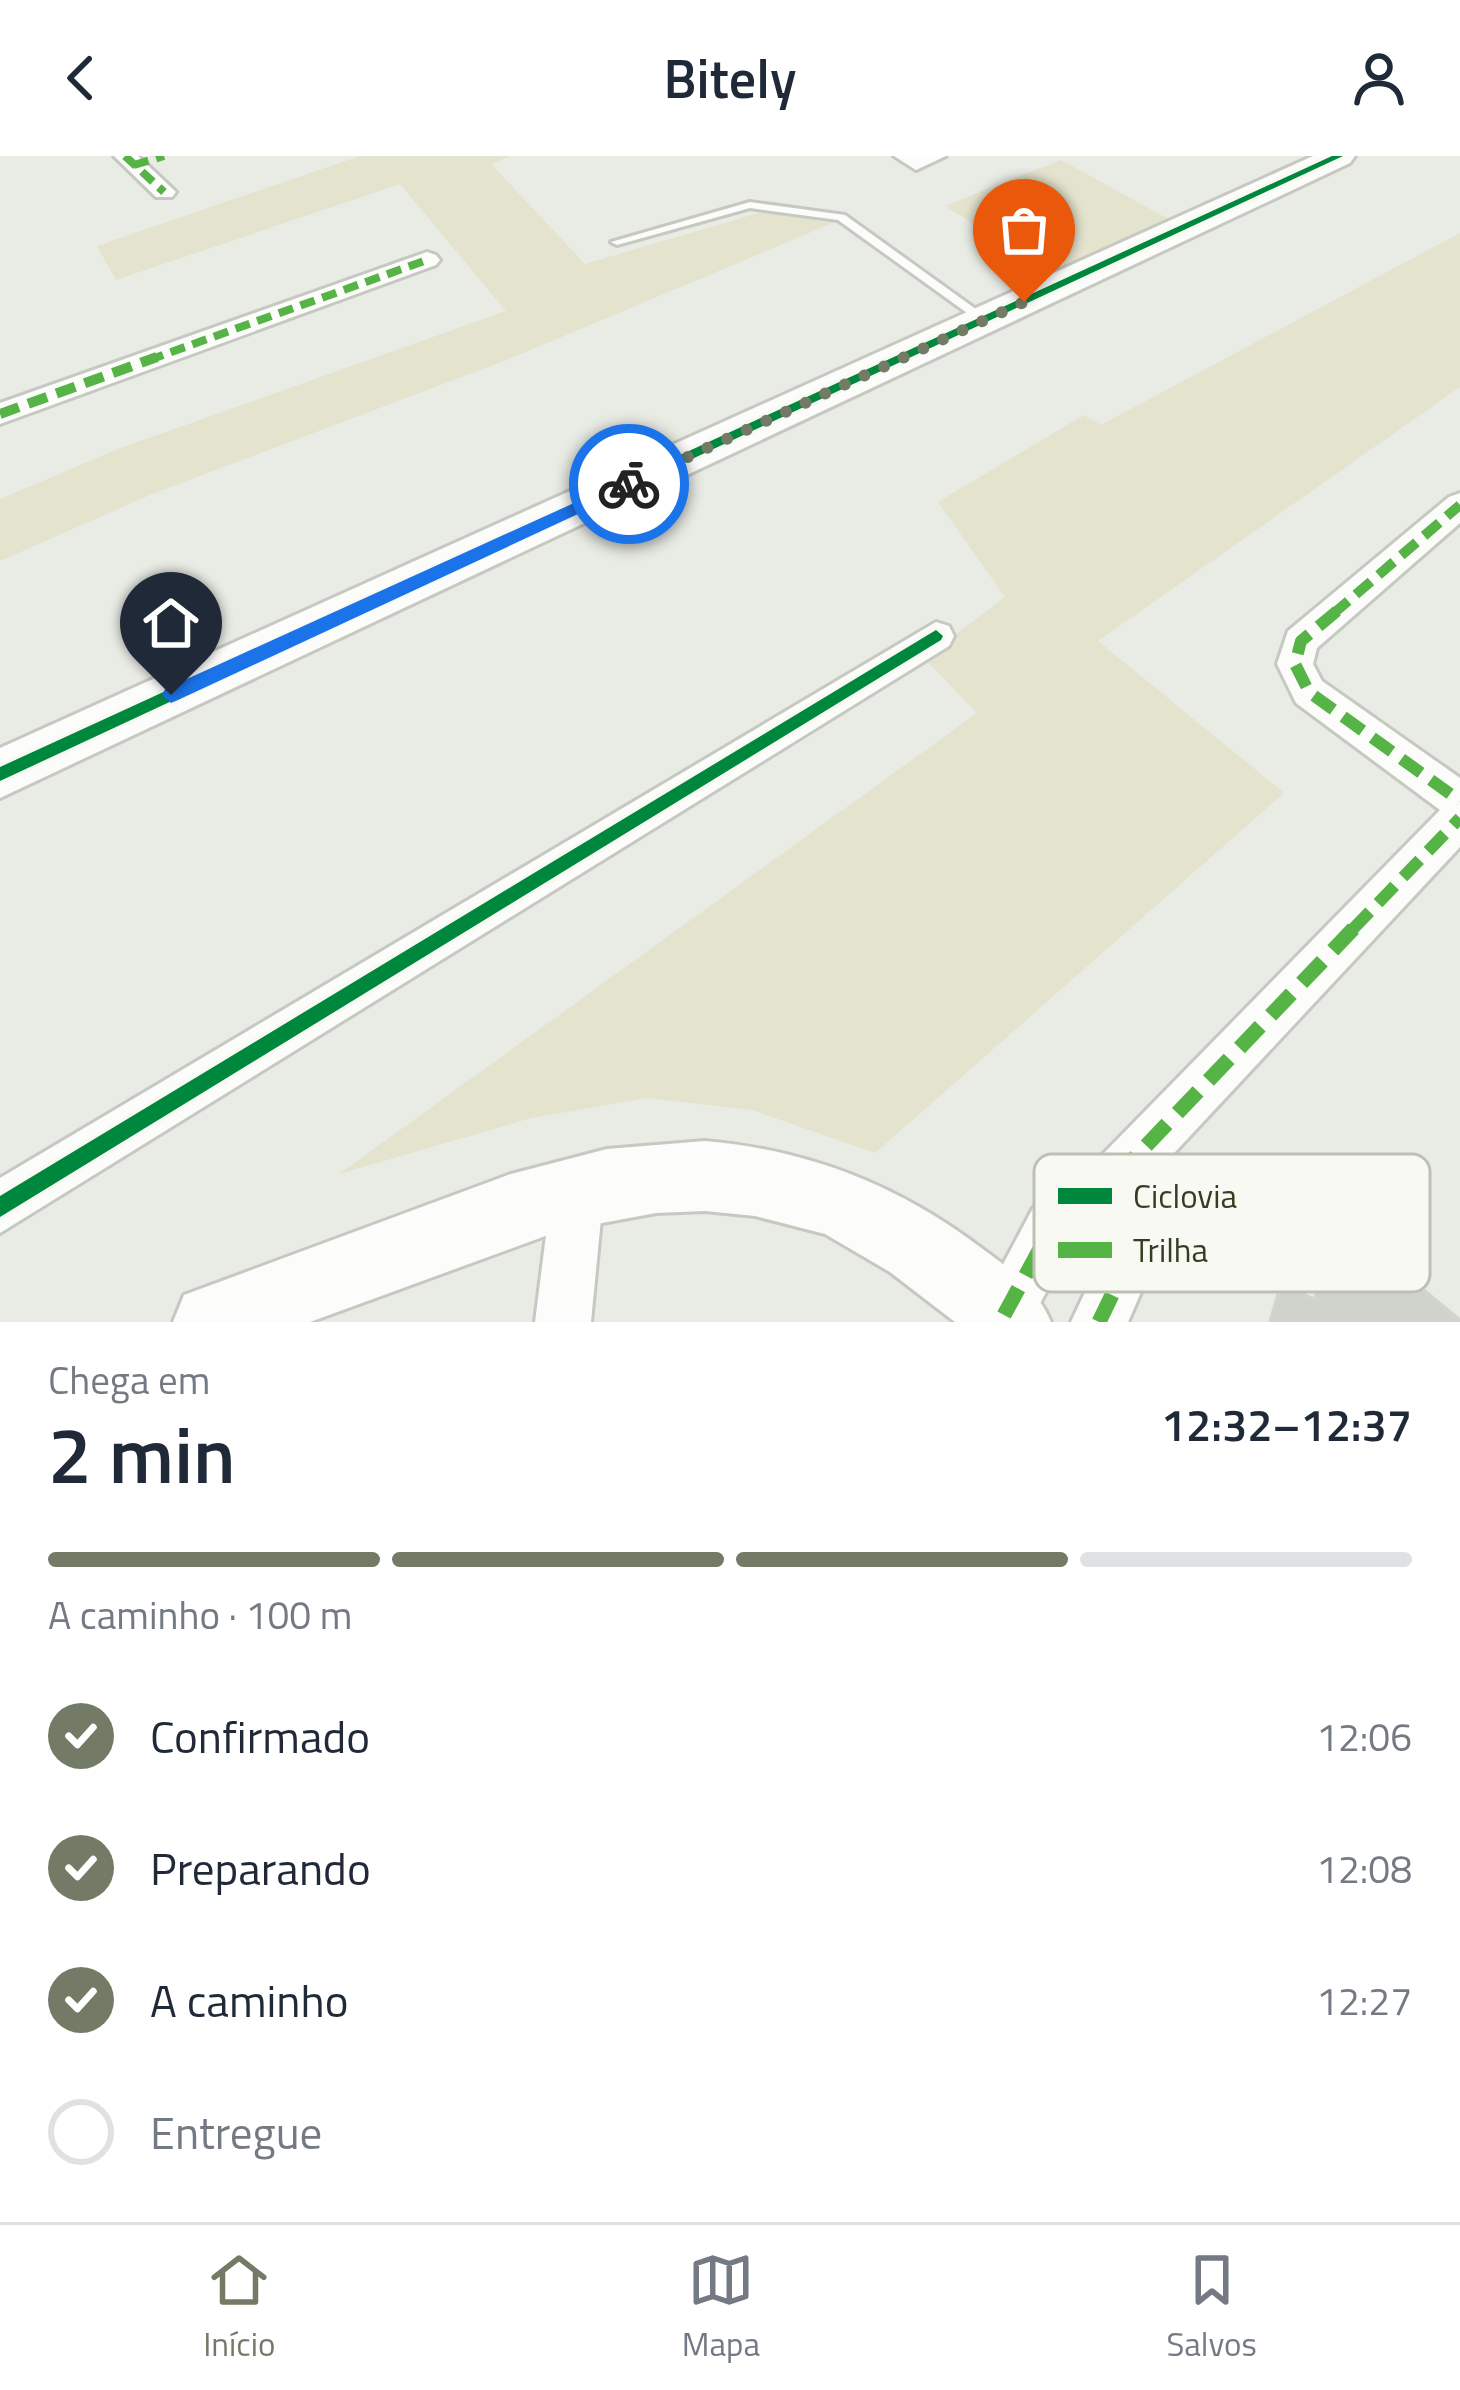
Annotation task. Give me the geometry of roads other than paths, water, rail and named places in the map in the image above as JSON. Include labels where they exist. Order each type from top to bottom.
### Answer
[{"type":"street","points":[[130,160],[164,156]]},
{"type":"street","points":[[0,774],[1339,156]]},
{"type":"street","points":[[130,160],[164,192]]},
{"type":"street","points":[[0,414],[427,260]]},
{"type":"street","points":[[1460,506],[1301,641],[1295,664],[1309,692],[1460,800]]},
{"type":"street","points":[[0,1207],[936,636]]},
{"type":"street","points":[[1138,1154],[1460,818]]},
{"type":"street","points":[[211,1322],[504,1211],[578,1188],[653,1175],[732,1176],[807,1192],[869,1219],[937,1259],[1008,1318],[1034,1264]]},
{"type":"street","points":[[563,1322],[578,1188]]},
{"type":"street","points":[[1099,1322],[1113,1292]]},
{"type":"lane","points":[[617,242],[750,205],[841,217],[985,320]]}]
